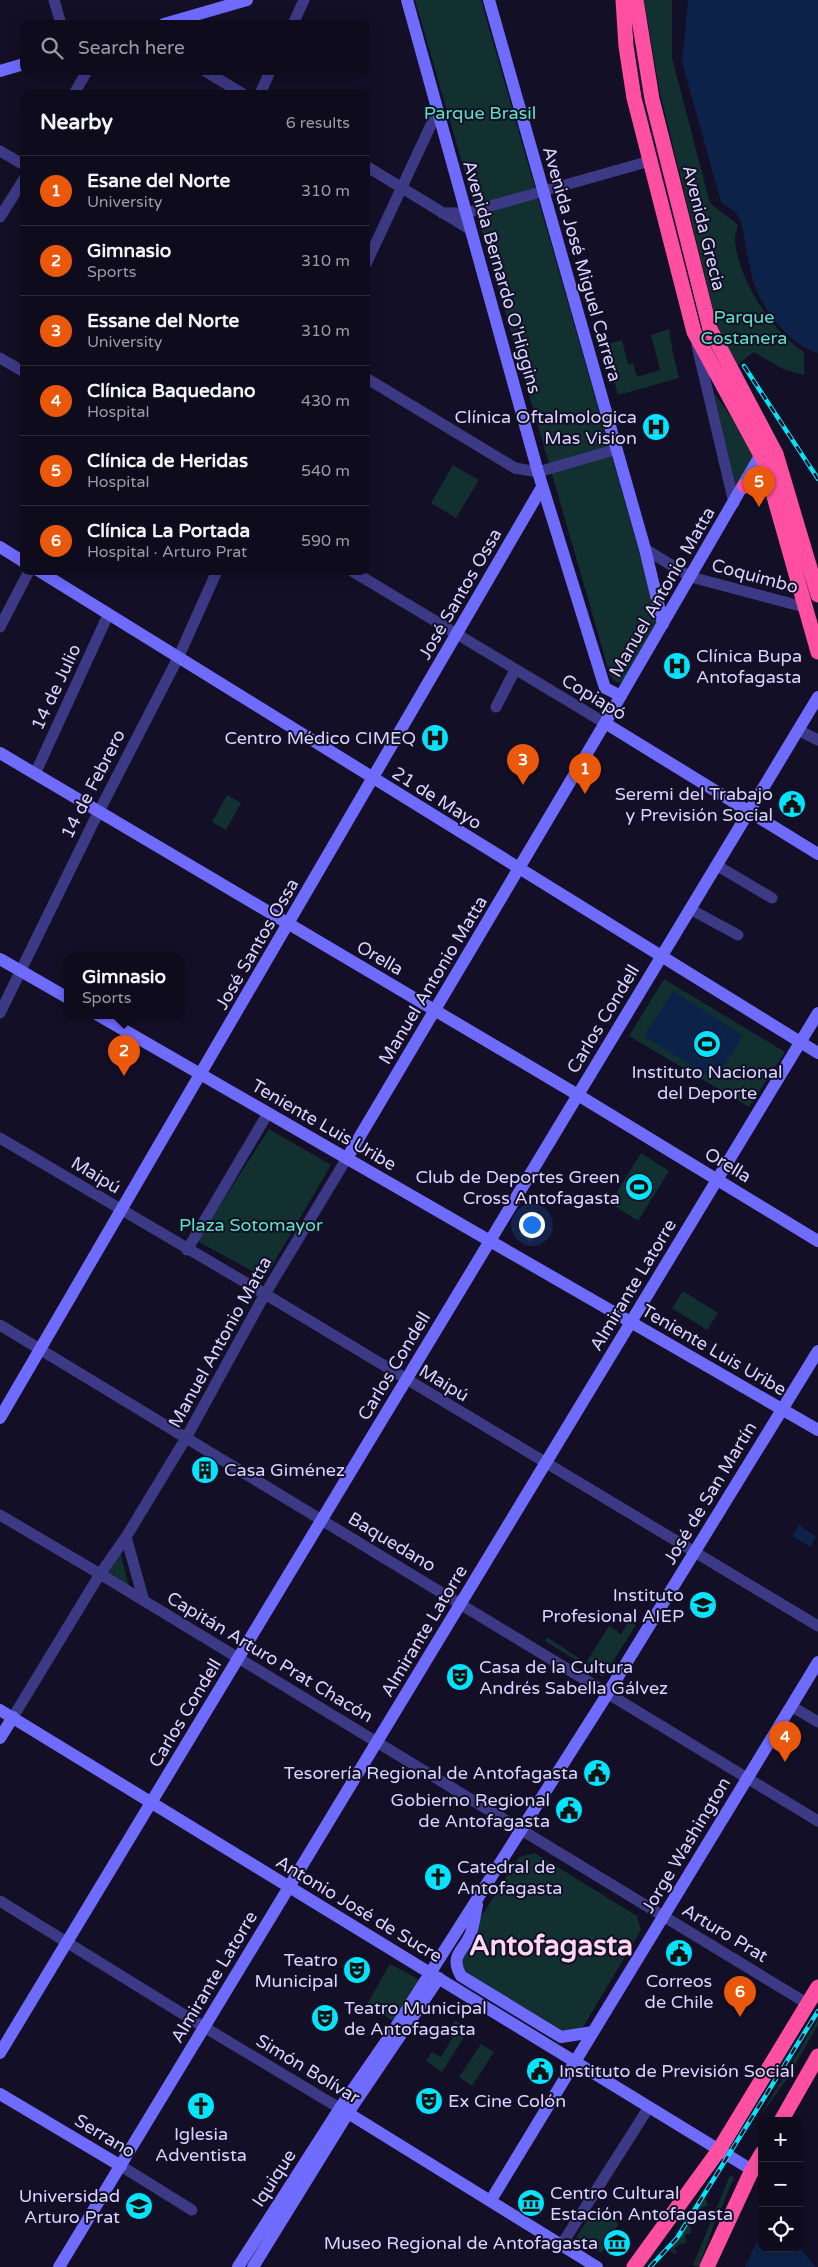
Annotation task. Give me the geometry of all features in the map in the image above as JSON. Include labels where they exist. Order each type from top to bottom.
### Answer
[{"type":"highway","name":"Avenida Grecia","points":[[622,0],[626,46],[634,98],[694,332],[706,358],[761,454],[771,483],[804,607],[816,632],[818,652]]},
{"type":"highway","name":"Avenida Grecia","points":[[636,0],[652,99],[710,329],[732,375],[769,440],[780,467],[818,595]]},
{"type":"highway","points":[[744,486],[758,481],[771,483]]},
{"type":"highway","points":[[634,2267],[719,2150],[818,1987]]},
{"type":"highway","points":[[783,2117],[818,2056]]},
{"type":"highway","points":[[707,2267],[758,2160]]},
{"type":"street","points":[[54,0],[60,20]]},
{"type":"street","points":[[177,20],[234,2],[247,0]]},
{"type":"street","points":[[295,20],[304,0]]},
{"type":"street","name":"Avenida Bernardo O'Higgins","points":[[407,0],[542,487],[606,688],[621,696]]},
{"type":"street","name":"Avenida José Miguel Carrera","points":[[489,0],[542,192],[645,548],[663,624]]},
{"type":"street","points":[[0,71],[20,65]]},
{"type":"street","points":[[76,90],[85,75]]},
{"type":"street","points":[[212,75],[236,90]]},
{"type":"street","points":[[262,90],[268,75]]},
{"type":"street","points":[[370,256],[437,112]]},
{"type":"street","points":[[0,151],[20,163]]},
{"type":"street","points":[[442,213],[466,212],[650,161]]},
{"type":"street","points":[[370,168],[471,230]]},
{"type":"street","points":[[0,217],[20,185]]},
{"type":"street","name":"Avenida Grecia","points":[[694,332],[734,503]]},
{"type":"street","points":[[0,358],[20,370]]},
{"type":"street","points":[[370,380],[515,468],[538,472],[617,449]]},
{"type":"street","name":"Manuel Antonio Matta","points":[[0,1738],[186,1438],[265,1294],[605,724],[769,440]]},
{"type":"street","name":"José Santos Ossa","points":[[0,1418],[542,487]]},
{"type":"street","points":[[0,547],[20,560]]},
{"type":"street","name":"Coquimbo","points":[[645,548],[691,577],[804,607]]},
{"type":"street","points":[[0,627],[27,575]]},
{"type":"street","name":"21 de Mayo","points":[[45,575],[818,1053]]},
{"type":"street","name":"14 de Febrero","points":[[0,1013],[99,811],[178,658],[216,575]]},
{"type":"street","name":"Copiapó","points":[[358,575],[750,810],[818,854]]},
{"type":"street","name":"14 de Julio","points":[[35,774],[108,615]]},
{"type":"street","points":[[496,707],[516,670]]},
{"type":"street","name":"Carlos Condell","points":[[0,2053],[818,697]]},
{"type":"street","points":[[798,730],[818,740]]},
{"type":"street","name":"Orella","points":[[0,754],[578,1096],[818,1241]]},
{"type":"street","points":[[716,866],[772,898]]},
{"type":"street","points":[[690,909],[738,935]]},
{"type":"street","points":[[0,959],[64,996]]},
{"type":"street","name":"Almirante Latorre","points":[[59,2267],[818,1013]]},
{"type":"street","name":"Teniente Luis Uribe","points":[[105,1019],[818,1430]]},
{"type":"street","points":[[187,1250],[268,1113]]},
{"type":"street","name":"Maipú","points":[[0,1138],[187,1250],[265,1294],[818,1626]]},
{"type":"street","name":"Baquedano","points":[[0,1325],[818,1821]]},
{"type":"street","name":"José de San Martín","points":[[344,2111],[435,1976],[480,1896],[695,1553],[818,1351]]},
{"type":"street","name":"Capitán Arturo Prat Chacón","points":[[0,1515],[521,1830]]},
{"type":"street","points":[[126,1537],[144,1601]]},
{"type":"street","name":"Jorge Washington","points":[[490,2200],[818,1662]]},
{"type":"street","points":[[791,1706],[818,1722]]},
{"type":"street","name":"Antonio José de Sucre","points":[[0,1710],[752,2170]]},
{"type":"street","name":"Arturo Prat","points":[[521,1830],[808,2004]]},
{"type":"street","points":[[480,1896],[470,1935],[456,1956],[456,1967],[461,1976],[561,2037],[593,2032]]},
{"type":"street","name":"Simón Bolívar","points":[[0,1901],[597,2267]]},
{"type":"street","name":"Serrano","points":[[0,2094],[192,2210]]},
{"type":"street","points":[[562,2244],[648,2107]]},
{"type":"street","name":"Iquique","points":[[238,2267],[344,2111]]},
{"type":"street","name":"Iquique","points":[[254,2267],[344,2111]]},
{"type":"green space","name":"Parque Brasil","points":[[415,0],[481,0],[660,624],[626,680],[619,683],[613,680],[610,675]]},
{"type":"green space","name":"Parque Costanera","points":[[644,0],[672,0],[672,58],[710,203],[738,225],[735,238],[738,255],[750,287],[780,332],[804,352],[804,375],[783,369],[754,352],[733,368],[721,341],[660,93]]},
{"type":"green space","points":[[669,329],[679,378],[618,395],[604,345],[622,340],[628,364],[633,363],[637,377],[660,370],[651,335]]},
{"type":"green space","points":[[714,393],[757,453],[736,488]]},
{"type":"green space","points":[[453,465],[479,480],[456,518],[431,503]]},
{"type":"green space","points":[[227,795],[241,803],[226,830],[212,822]]},
{"type":"green space","name":"Instituto Nacional del Deporte","points":[[664,979],[785,1052],[749,1107],[629,1036]]},
{"type":"green space","name":"Plaza Sotomayor","points":[[269,1129],[331,1165],[269,1271],[263,1277],[197,1241]]},
{"type":"green space","name":"Club de Deportes Green Cross Antofagasta","points":[[641,1153],[669,1171],[638,1221],[610,1203]]},
{"type":"green space","points":[[533,1213],[546,1221],[531,1242],[519,1234]]},
{"type":"green space","points":[[683,1291],[718,1313],[707,1330],[672,1308]]},
{"type":"green space","points":[[120,1552],[129,1587],[107,1574]]},
{"type":"green space","points":[[629,1621],[636,1625],[603,1677],[545,1641],[547,1637],[586,1663],[609,1626],[621,1634]]},
{"type":"green space","points":[[535,1853],[637,1916],[641,1930],[579,2034],[561,2037],[469,1983],[456,1956],[519,1857]]},
{"type":"green space","points":[[390,1964],[420,1980],[393,2021],[367,2004]]},
{"type":"green space","points":[[818,2019],[818,2025],[787,2079],[760,2116]]},
{"type":"green space","points":[[455,2020],[469,2029],[442,2072],[426,2061],[432,2052],[441,2057],[453,2037],[447,2033]]},
{"type":"green space","points":[[481,2044],[494,2052],[472,2086],[459,2077]]},
{"type":"green space","points":[[730,2175],[734,2178],[713,2227],[699,2267],[693,2265]]},
{"type":"green space","points":[[705,2196],[708,2206],[702,2207],[703,2215],[695,2216],[697,2223],[690,2225],[691,2233],[685,2235],[686,2243],[679,2244],[674,2249],[677,2252],[675,2254],[670,2251]]},
{"type":"green space","points":[[594,2209],[619,2224],[601,2253],[576,2238]]},
{"type":"water","points":[[688,0],[818,0],[818,353],[807,349],[787,334],[769,313],[753,280],[741,222],[736,213],[721,202],[682,62]]},
{"type":"water","points":[[673,991],[743,1036],[715,1080],[644,1036]]},
{"type":"water","points":[[799,1525],[816,1536],[810,1547],[792,1536]]},
{"type":"water","points":[[758,2239],[758,2252],[803,2252],[816,2267],[745,2267]]},
{"type":"railway","points":[[744,366],[818,479]]},
{"type":"railway","points":[[650,2267],[677,2238],[818,2011]]},
{"type":"place","name":"Clínica Oftalmologica Mas Vision","points":[[656,427]]},
{"type":"place","name":"Clínica de Heridas","points":[[759,507]]},
{"type":"place","name":"Clínica Bupa Antofagasta","points":[[677,666]]},
{"type":"place","name":"Centro Médico CIMEQ","points":[[435,738]]},
{"type":"place","name":"Essane del Norte","points":[[523,785]]},
{"type":"place","name":"Esane del Norte","points":[[585,794]]},
{"type":"place","name":"Seremi del Trabajo y Previsión Social","points":[[792,804]]},
{"type":"place","name":"Instituto Nacional del Deporte","points":[[707,1044]]},
{"type":"place","name":"Gimnasio","points":[[124,1076]]},
{"type":"place","name":"Club de Deportes Green Cross Antofagasta","points":[[639,1187]]},
{"type":"place","name":"Casa Giménez","points":[[205,1470]]},
{"type":"place","name":"Instituto Profesional AIEP","points":[[703,1605]]},
{"type":"place","name":"Casa de la Cultura Andrés Sabella Gálvez","points":[[460,1677]]},
{"type":"place","name":"Clínica Baquedano","points":[[785,1762]]},
{"type":"place","name":"Tesorería Regional de Antofagasta","points":[[597,1773]]},
{"type":"place","name":"Gobierno Regional de Antofagasta","points":[[569,1810]]},
{"type":"place","name":"Catedral de Antofagasta","points":[[438,1877]]},
{"type":"place","name":"Correos de Chile","points":[[679,1953]]},
{"type":"place","name":"Teatro Municipal","points":[[357,1970]]},
{"type":"place","name":"Clínica La Portada","points":[[740,2017]]},
{"type":"place","name":"Teatro Municipal de Antofagasta","points":[[325,2018]]},
{"type":"place","name":"Instituto de Previsión Social","points":[[540,2071]]},
{"type":"place","name":"Ex Cine Colón","points":[[429,2101]]},
{"type":"place","name":"Iglesia Adventista","points":[[201,2106]]},
{"type":"place","name":"Centro Cultural Estación Antofagasta","points":[[531,2203]]},
{"type":"place","name":"Universidad Arturo Prat","points":[[139,2206]]},
{"type":"place","name":"Museo Regional de Antofagasta","points":[[617,2243]]},
{"type":"district","name":"Antofagasta","points":[[551,1946]]}]
